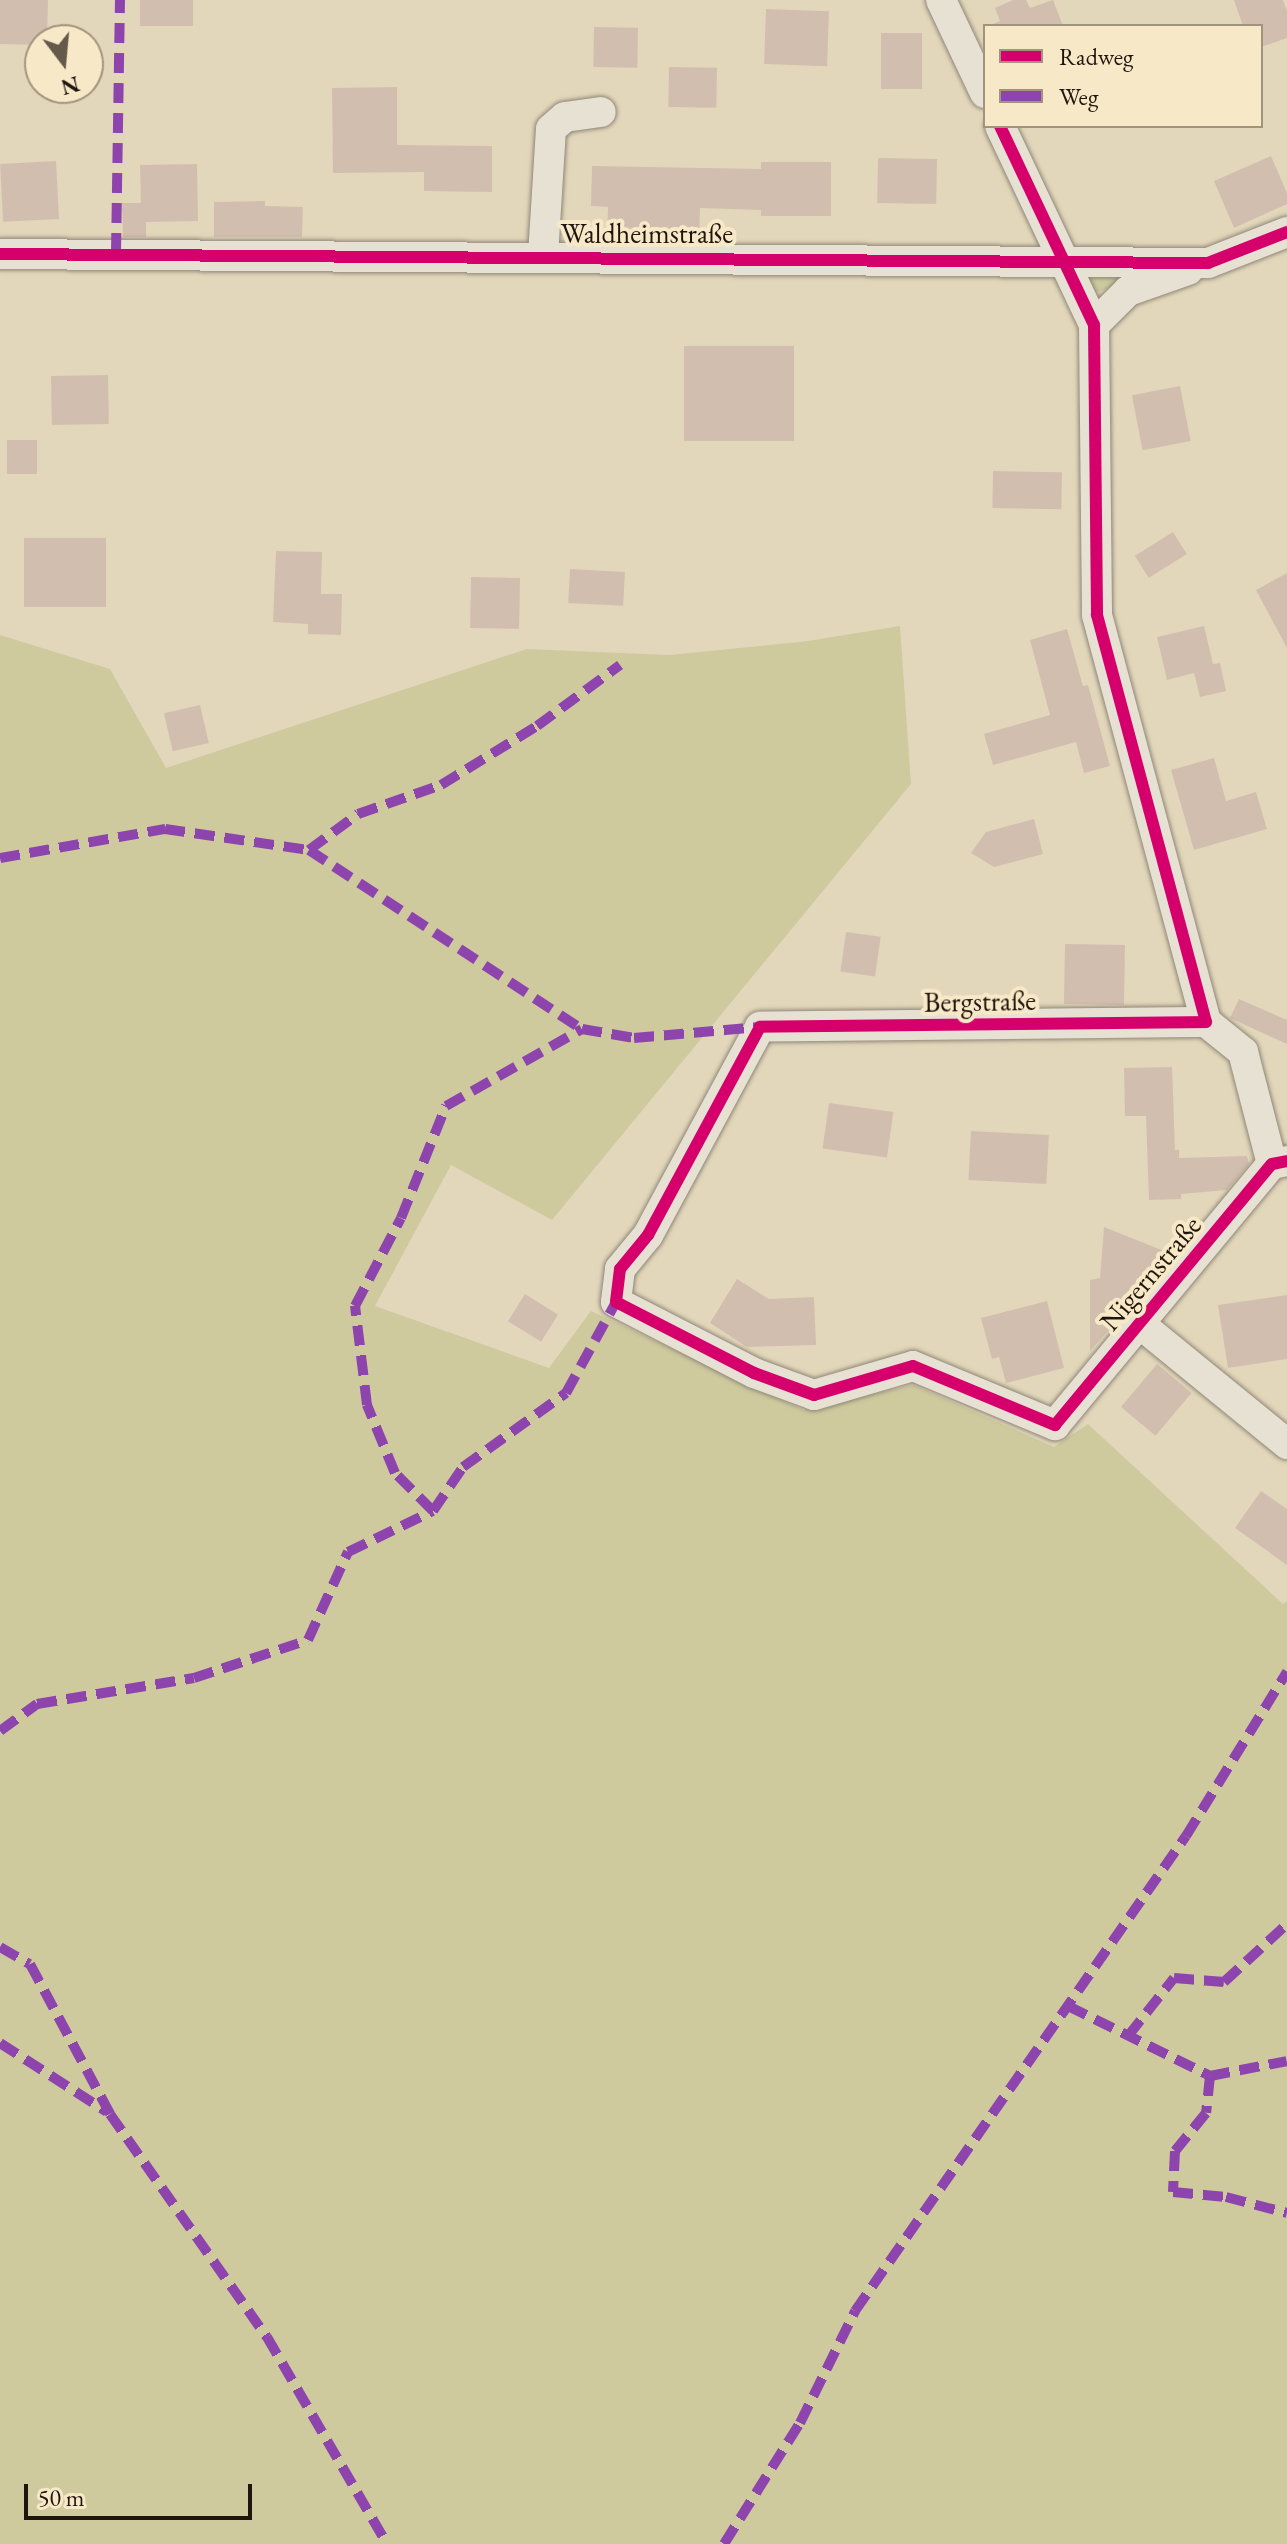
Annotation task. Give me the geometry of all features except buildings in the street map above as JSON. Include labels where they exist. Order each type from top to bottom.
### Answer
[{"type":"street","points":[[941,0],[983,89]]},
{"type":"street","points":[[543,256],[551,129],[565,117],[601,112]]},
{"type":"street","points":[[1001,128],[1094,325],[1097,615],[1206,1022],[1243,1052],[1280,1162]]},
{"type":"street","name":"Waldheimstraße","points":[[1094,325],[1128,291],[1287,232]]},
{"type":"street","name":"Waldheimstraße","points":[[0,254],[1208,263]]},
{"type":"street","name":"Bergstraße","points":[[1055,1425],[913,1366],[814,1395],[769,1379],[616,1302],[620,1269],[648,1235],[760,1027],[1206,1022]]},
{"type":"street","name":"Nigernstraße","points":[[1055,1425],[1280,1162]]},
{"type":"street","name":"Nigernstraße","points":[[1140,1324],[1287,1444]]},
{"type":"shaded area","points":[[1133,272],[1126,283],[1091,294],[1081,273]]},
{"type":"shaded area","points":[[900,626],[911,784],[552,1220],[451,1165],[375,1306],[549,1368],[591,1311],[803,1410],[914,1385],[1054,1447],[1088,1424],[1283,1604],[1287,1601],[1287,2544],[0,2544],[0,635],[110,669],[166,768],[527,649],[669,655],[808,641]]},
{"type":"marked path","points":[[116,253],[120,0]]},
{"type":"marked path","points":[[309,850],[358,814],[441,785],[537,726],[620,665]]},
{"type":"marked path","points":[[0,858],[165,829],[309,850],[582,1029],[634,1038],[760,1027]]},
{"type":"marked path","points":[[433,1511],[395,1473],[367,1405],[355,1306],[401,1218],[446,1106],[582,1029]]},
{"type":"marked path","points":[[0,1731],[37,1704],[194,1678],[308,1640],[348,1552],[433,1511],[463,1467],[566,1393],[616,1302]]},
{"type":"marked path","points":[[724,2544],[800,2423],[855,2311],[1186,1836],[1287,1672]]},
{"type":"marked path","points":[[1128,2036],[1174,1978],[1224,1982],[1287,1924]]},
{"type":"marked path","points":[[0,1947],[30,1964],[110,2114],[267,2337],[387,2544]]},
{"type":"marked path","points":[[1068,2006],[1210,2076],[1287,2061]]},
{"type":"marked path","points":[[0,2043],[107,2112]]},
{"type":"marked path","points":[[1210,2076],[1206,2113],[1175,2151],[1173,2192],[1226,2197],[1287,2213]]},
{"type":"cycle path","points":[[1001,128],[1094,325],[1097,615],[1206,1022],[760,1027],[648,1235],[620,1269],[616,1302],[754,1373],[814,1395],[913,1366],[1055,1425],[1272,1164],[1287,1161]]},
{"type":"cycle path","points":[[0,254],[1208,263],[1287,232]]}]
